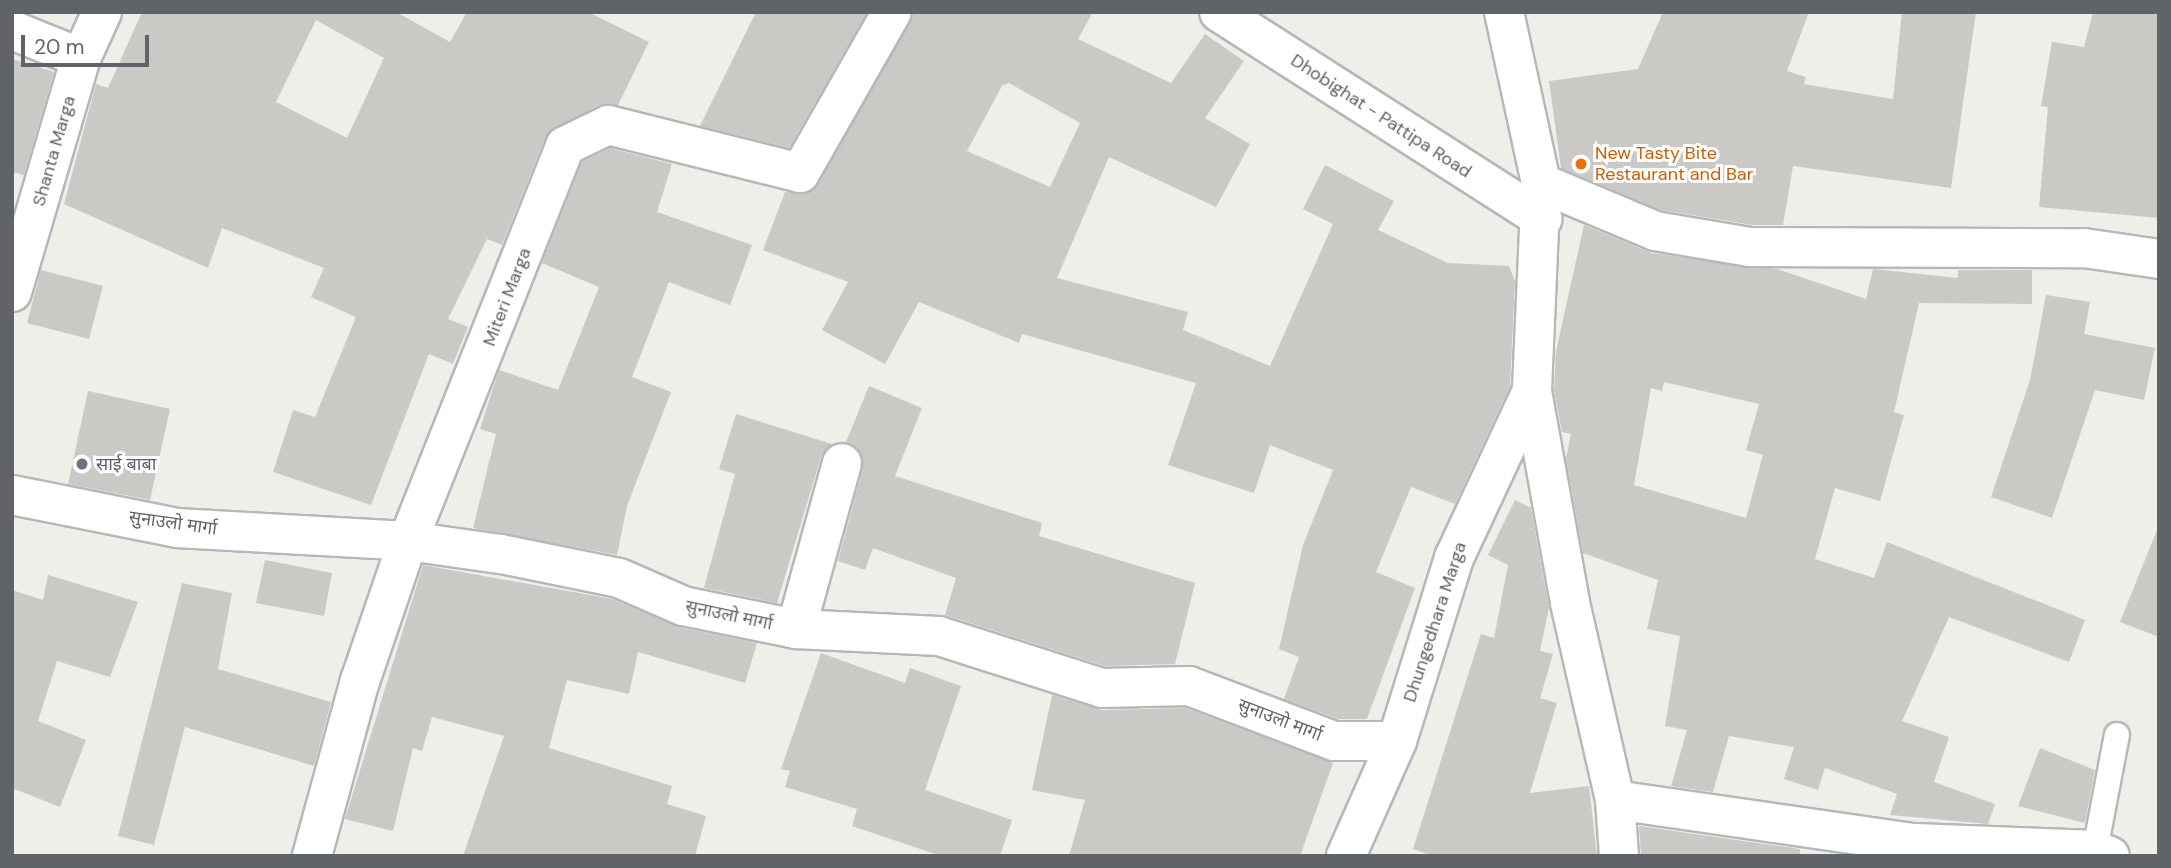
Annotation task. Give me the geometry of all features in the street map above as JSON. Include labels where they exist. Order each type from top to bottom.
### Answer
[{"type":"street","name":"Shanta Marga","points":[[12,292],[81,58],[102,12]]},
{"type":"street","name":"Miteri Marga","points":[[312,856],[360,681],[408,541],[565,146],[608,125],[800,173],[892,12]]},
{"type":"street","name":"Dhobighat - Pattipa Road","points":[[1219,12],[1542,201],[1655,231],[1750,247],[2084,248],[2159,259]]},
{"type":"street","points":[[1504,12],[1542,201],[1532,391],[1570,603],[1615,800],[1619,856]]},
{"type":"street","points":[[12,30],[81,58]]},
{"type":"street","name":"Dhungedhara Marga","points":[[1346,856],[1397,741],[1454,558],[1532,391]]},
{"type":"street","points":[[796,629],[842,463]]},
{"type":"street","name":"सुनाउलो मार्गा","points":[[12,495],[177,527],[408,541],[620,578],[683,606],[796,629],[939,636],[1102,688],[1189,686],[1334,741],[1397,741]]},
{"type":"street","points":[[1615,800],[1915,843],[2102,853]]},
{"type":"lane","points":[[2102,853],[2117,735]]},
{"type":"building","points":[[142,12],[396,12],[450,42],[467,12],[588,12],[649,42],[618,105],[598,105],[545,138],[502,245],[487,239],[448,319],[468,327],[453,364],[429,354],[371,505],[273,472],[293,410],[315,417],[356,317],[311,297],[324,268],[222,228],[208,268],[64,204],[96,84],[108,88]],"holes":[[[316,20],[384,58],[347,138],[276,102]]]},
{"type":"building","points":[[756,12],[867,12],[789,148],[700,126]]},
{"type":"building","points":[[914,12],[1093,12],[1078,39],[1171,83],[1205,34],[1244,61],[1205,118],[1250,144],[1216,207],[1109,157],[1057,278],[1188,312],[1183,330],[1270,366],[1333,224],[1303,209],[1325,165],[1394,201],[1378,230],[1448,263],[1509,266],[1515,281],[1510,386],[1455,504],[1411,487],[1376,572],[1415,588],[1367,719],[1338,719],[1284,699],[1299,657],[1279,649],[1303,545],[1333,470],[1270,445],[1254,493],[1168,465],[1196,383],[1022,334],[1019,343],[919,302],[885,364],[822,330],[848,282],[763,250],[785,192],[808,193],[819,184]],"holes":[[[1009,83],[1080,123],[1050,187],[967,151],[1002,86]]]},
{"type":"building","points":[[1663,12],[1809,12],[1787,71],[1806,77],[1804,84],[1893,99],[1902,12],[1976,12],[1951,188],[1793,166],[1783,225],[1752,225],[1661,210],[1561,168],[1549,81],[1638,69]]},
{"type":"building","points":[[2093,12],[2159,12],[2159,218],[2039,207],[2048,107],[2041,106],[2052,42],[2084,47]]},
{"type":"building","points":[[12,59],[54,72],[24,175],[12,172]]},
{"type":"building","points":[[610,148],[672,164],[657,212],[752,245],[730,305],[669,282],[632,377],[671,392],[627,506],[617,555],[473,528],[496,434],[480,429],[499,370],[558,390],[599,287],[542,263],[582,162]]},
{"type":"building","points":[[1584,225],[1651,253],[1777,269],[1866,299],[1873,269],[1958,278],[1958,270],[2032,270],[2032,304],[1919,303],[1894,412],[1904,415],[1880,501],[1835,488],[1815,559],[1874,578],[1887,542],[2085,620],[2069,662],[1949,617],[1902,721],[1949,737],[1934,782],[1995,804],[1988,824],[1890,815],[1897,794],[1825,768],[1818,790],[1784,779],[1794,747],[1729,736],[1713,792],[1671,786],[1687,730],[1665,726],[1680,636],[1647,629],[1658,580],[1583,553],[1566,459],[1571,434],[1562,432],[1554,390],[1556,351]],"holes":[[[1664,382],[1759,404],[1746,450],[1763,455],[1746,518],[1634,485],[1651,388],[1662,391]]]},
{"type":"building","points":[[41,270],[103,286],[89,339],[27,323]]},
{"type":"building","points":[[2046,295],[2090,302],[2084,334],[2155,348],[2144,400],[2095,390],[2052,518],[1991,497],[2030,380]]},
{"type":"building","points":[[869,386],[922,408],[895,476],[1042,523],[1039,536],[1195,583],[1175,664],[1105,666],[945,615],[956,578],[873,548],[865,570],[838,561],[863,468],[858,448],[846,442]]},
{"type":"building","points":[[88,391],[170,409],[150,500],[68,484]]},
{"type":"building","points":[[736,414],[832,444],[821,457],[777,603],[704,588],[735,474],[719,469]]},
{"type":"building","points":[[1515,500],[1531,508],[1549,608],[1540,651],[1553,654],[1540,698],[1557,703],[1530,793],[1589,786],[1597,856],[1433,856],[1413,849],[1481,634],[1494,638],[1508,565],[1488,555]]},
{"type":"building","points":[[2157,530],[2159,531],[2159,637],[2120,622]]},
{"type":"building","points":[[265,560],[332,573],[324,616],[256,603]]},
{"type":"building","points":[[423,565],[612,599],[678,627],[757,643],[745,683],[638,652],[629,694],[567,680],[549,748],[672,786],[667,804],[706,816],[695,856],[463,856],[504,736],[432,717],[422,751],[413,748],[393,831],[345,819]]},
{"type":"building","points":[[48,575],[138,602],[110,677],[57,661],[38,721],[86,740],[60,807],[12,788],[12,590],[43,600]]},
{"type":"building","points":[[182,583],[232,593],[218,669],[331,702],[314,766],[185,727],[154,845],[118,836]]},
{"type":"building","points":[[821,653],[905,683],[910,668],[961,686],[925,790],[1012,820],[1000,856],[941,856],[852,826],[857,809],[785,787],[790,771],[781,769]]},
{"type":"building","points":[[1052,695],[1102,710],[1185,708],[1333,763],[1300,856],[1069,856],[1085,800],[1032,790]]},
{"type":"building","points":[[2040,748],[2095,770],[2085,823],[2018,806]]},
{"type":"building","points":[[1639,826],[1800,849],[1800,856],[1641,856]]},
{"type":"place","name":"New Tasty Bite Restaurant and Bar","points":[[1581,164]]},
{"type":"place","name":"साई बाबा","points":[[82,464]]}]
